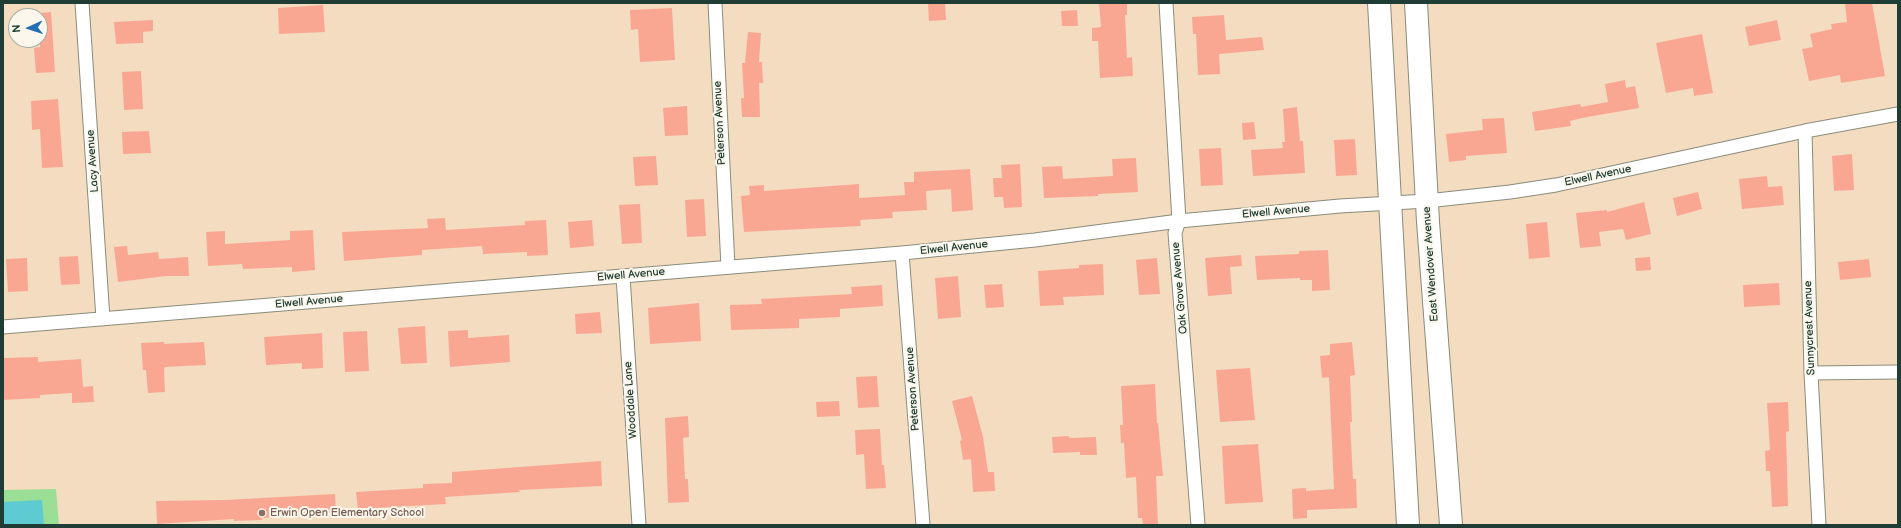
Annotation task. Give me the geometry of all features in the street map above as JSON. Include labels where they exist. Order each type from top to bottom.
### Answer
[{"type":"highway","points":[[1370,3],[1383,68]]},
{"type":"highway","points":[[1379,3],[1408,525]]},
{"type":"highway","name":"East Wendover Avenue","points":[[1416,3],[1427,201],[1451,525]]},
{"type":"street","name":"Lacy Avenue","points":[[82,3],[103,319]]},
{"type":"street","name":"Peterson Avenue","points":[[715,3],[728,267]]},
{"type":"street","name":"Oak Grove Avenue","points":[[1166,3],[1179,221],[1175,233],[1198,525]]},
{"type":"street","name":"Elwell Avenue","points":[[3,327],[902,253],[1034,240],[1179,221],[1427,201],[1556,185],[1806,131],[1898,114]]},
{"type":"street","name":"Sunnycrest Avenue","points":[[1806,131],[1811,373],[1819,525]]},
{"type":"street","name":"Peterson Avenue","points":[[902,253],[923,525]]},
{"type":"street","name":"Wooddale Lane","points":[[623,276],[639,525]]},
{"type":"street","points":[[1811,373],[1898,372]]},
{"type":"green space","points":[[56,489],[59,525],[3,525],[3,490]]},
{"type":"water","points":[[42,500],[44,525],[3,525],[3,502]]},
{"type":"building","points":[[928,3],[945,3],[946,20],[929,21]]},
{"type":"building","points":[[1099,3],[1127,3],[1127,15],[1125,15],[1127,58],[1132,57],[1133,76],[1100,78],[1098,41],[1092,41],[1092,28],[1101,27]]},
{"type":"building","points":[[1845,3],[1872,3],[1885,76],[1841,83],[1840,75],[1809,81],[1802,49],[1813,47],[1810,34],[1832,29],[1831,24],[1847,22]]},
{"type":"building","points":[[323,5],[325,32],[279,34],[278,8]]},
{"type":"building","points":[[672,8],[675,60],[640,62],[638,29],[631,30],[630,10]]},
{"type":"building","points":[[1077,10],[1078,26],[1062,26],[1061,11]]},
{"type":"building","points":[[48,12],[51,12],[55,72],[36,73],[34,48],[48,48]]},
{"type":"building","points":[[1224,15],[1226,40],[1262,37],[1264,50],[1219,54],[1220,74],[1198,75],[1196,34],[1193,34],[1192,17]]},
{"type":"building","points":[[153,20],[153,31],[143,32],[143,43],[116,44],[114,22]]},
{"type":"building","points":[[1777,20],[1781,40],[1749,46],[1745,27]]},
{"type":"building","points":[[748,32],[761,33],[759,62],[762,62],[763,83],[759,83],[760,117],[742,117],[741,98],[744,98],[742,63],[745,63]]},
{"type":"building","points":[[1702,34],[1713,93],[1694,96],[1693,88],[1666,93],[1656,43]]},
{"type":"building","points":[[141,71],[143,109],[124,110],[122,72]]},
{"type":"building","points":[[1625,80],[1626,88],[1635,86],[1639,108],[1570,121],[1571,126],[1535,131],[1532,112],[1580,104],[1581,107],[1608,102],[1605,84]]},
{"type":"building","points":[[58,99],[63,167],[42,168],[40,129],[32,130],[31,101]]},
{"type":"building","points":[[687,106],[688,135],[665,136],[663,108]]},
{"type":"building","points":[[1297,107],[1300,141],[1303,141],[1305,173],[1253,176],[1251,150],[1283,148],[1282,142],[1285,142],[1283,109]]},
{"type":"building","points":[[1504,118],[1507,153],[1466,156],[1466,160],[1449,162],[1446,134],[1483,130],[1482,119]]},
{"type":"building","points":[[1254,122],[1256,139],[1243,140],[1242,123]]},
{"type":"building","points":[[149,131],[151,153],[123,154],[122,132]]},
{"type":"building","points":[[1355,139],[1357,175],[1336,176],[1334,140]]},
{"type":"building","points":[[1221,148],[1223,185],[1201,186],[1199,149]]},
{"type":"building","points":[[1852,154],[1854,190],[1834,191],[1832,156]]},
{"type":"building","points":[[656,156],[658,185],[635,186],[633,157]]},
{"type":"building","points":[[1136,158],[1138,192],[1098,194],[1098,196],[1044,198],[1042,167],[1062,166],[1063,179],[1113,176],[1112,159]]},
{"type":"building","points":[[1020,164],[1022,207],[1004,208],[1003,197],[994,197],[993,178],[1002,178],[1001,165]]},
{"type":"building","points":[[970,169],[973,210],[952,212],[951,189],[926,191],[927,210],[892,212],[893,218],[860,220],[861,226],[744,232],[741,196],[750,195],[749,186],[764,185],[764,191],[859,184],[859,198],[905,195],[904,182],[914,182],[914,172]]},
{"type":"building","points":[[1767,176],[1768,187],[1782,186],[1784,205],[1742,209],[1739,179]]},
{"type":"building","points":[[1698,192],[1702,209],[1677,216],[1673,198]]},
{"type":"building","points":[[704,199],[706,236],[687,237],[685,200]]},
{"type":"building","points":[[1644,202],[1651,234],[1626,240],[1623,229],[1599,232],[1601,246],[1580,248],[1576,213],[1607,210],[1607,212]]},
{"type":"building","points":[[640,204],[642,243],[622,244],[619,205]]},
{"type":"building","points":[[445,218],[446,230],[525,225],[525,221],[546,220],[548,255],[527,256],[527,252],[483,254],[482,246],[422,250],[422,255],[344,261],[342,232],[428,228],[427,219]]},
{"type":"building","points":[[592,220],[594,246],[570,248],[568,222]]},
{"type":"building","points":[[1547,222],[1550,257],[1529,259],[1526,224]]},
{"type":"building","points":[[313,230],[315,270],[292,272],[292,267],[243,269],[242,264],[208,266],[206,232],[225,231],[225,244],[290,240],[290,231]]},
{"type":"building","points":[[127,246],[128,255],[158,252],[159,259],[188,257],[189,276],[166,276],[118,282],[114,247]]},
{"type":"building","points":[[1328,250],[1330,290],[1312,291],[1312,280],[1300,280],[1300,278],[1257,280],[1255,256],[1299,254],[1299,251]]},
{"type":"building","points":[[1241,255],[1242,266],[1230,267],[1232,294],[1208,296],[1205,258]]},
{"type":"building","points":[[78,256],[80,284],[61,285],[59,257]]},
{"type":"building","points":[[1650,257],[1651,270],[1636,271],[1635,258]]},
{"type":"building","points":[[27,258],[28,291],[8,292],[6,259]]},
{"type":"building","points":[[1157,258],[1160,294],[1139,295],[1136,260]]},
{"type":"building","points":[[1869,259],[1871,277],[1840,280],[1838,262]]},
{"type":"building","points":[[1103,264],[1104,295],[1063,297],[1064,305],[1040,306],[1038,271],[1079,268],[1079,265]]},
{"type":"building","points":[[958,276],[961,317],[938,319],[935,278]]},
{"type":"building","points":[[1779,283],[1780,305],[1744,307],[1743,285]]},
{"type":"building","points":[[1002,284],[1004,307],[986,308],[984,285]]},
{"type":"building","points":[[882,285],[883,306],[840,309],[840,317],[799,319],[799,328],[731,330],[730,305],[762,304],[761,299],[852,294],[851,287]]},
{"type":"building","points":[[699,303],[701,341],[650,344],[648,308]]},
{"type":"building","points":[[600,312],[602,333],[576,334],[575,314]]},
{"type":"building","points":[[425,326],[427,363],[401,364],[398,328]]},
{"type":"building","points":[[468,330],[468,338],[509,335],[510,362],[450,367],[448,331]]},
{"type":"building","points":[[367,331],[369,371],[345,372],[343,332]]},
{"type":"building","points":[[322,333],[323,368],[302,369],[302,363],[266,365],[264,337]]},
{"type":"building","points":[[164,342],[164,344],[204,342],[206,365],[165,367],[165,392],[148,393],[146,370],[143,370],[141,343]]},
{"type":"building","points":[[1352,342],[1355,375],[1350,376],[1352,422],[1350,422],[1353,479],[1356,479],[1357,508],[1307,510],[1307,518],[1293,519],[1292,489],[1306,488],[1306,491],[1334,489],[1329,377],[1322,378],[1320,356],[1330,355],[1330,344]]},
{"type":"building","points":[[38,357],[38,362],[81,359],[83,387],[93,386],[94,402],[72,403],[72,393],[40,395],[40,398],[3,400],[3,358]]},
{"type":"building","points":[[1250,368],[1255,420],[1220,422],[1216,370]]},
{"type":"building","points":[[877,376],[879,407],[858,408],[856,377]]},
{"type":"building","points":[[1155,384],[1157,423],[1163,476],[1156,476],[1158,525],[1143,525],[1142,518],[1138,518],[1136,477],[1126,478],[1124,443],[1121,443],[1120,425],[1123,425],[1121,386]]},
{"type":"building","points":[[972,396],[983,437],[988,472],[994,472],[995,491],[973,492],[971,459],[963,460],[960,441],[962,440],[952,401]]},
{"type":"building","points":[[839,401],[840,416],[817,417],[816,402]]},
{"type":"building","points":[[1788,402],[1789,431],[1786,432],[1788,506],[1772,507],[1770,471],[1766,471],[1765,451],[1770,450],[1767,403]]},
{"type":"building","points":[[688,416],[689,437],[683,438],[685,479],[688,479],[689,502],[668,503],[665,418]]},
{"type":"building","points":[[880,429],[882,465],[884,465],[886,488],[866,489],[864,454],[856,455],[855,430]]},
{"type":"building","points":[[1069,436],[1069,438],[1096,437],[1097,455],[1080,455],[1080,452],[1053,453],[1052,437]]},
{"type":"building","points":[[1258,444],[1263,502],[1225,504],[1222,446]]},
{"type":"building","points":[[601,461],[602,486],[519,490],[520,492],[445,497],[446,504],[358,509],[356,492],[423,488],[423,484],[452,483],[452,472]]},
{"type":"building","points":[[335,494],[336,513],[262,518],[262,520],[234,521],[234,519],[157,524],[156,501],[225,500]]},
{"type":"place","name":"Erwin Open Elementary School","points":[[262,513]]}]
